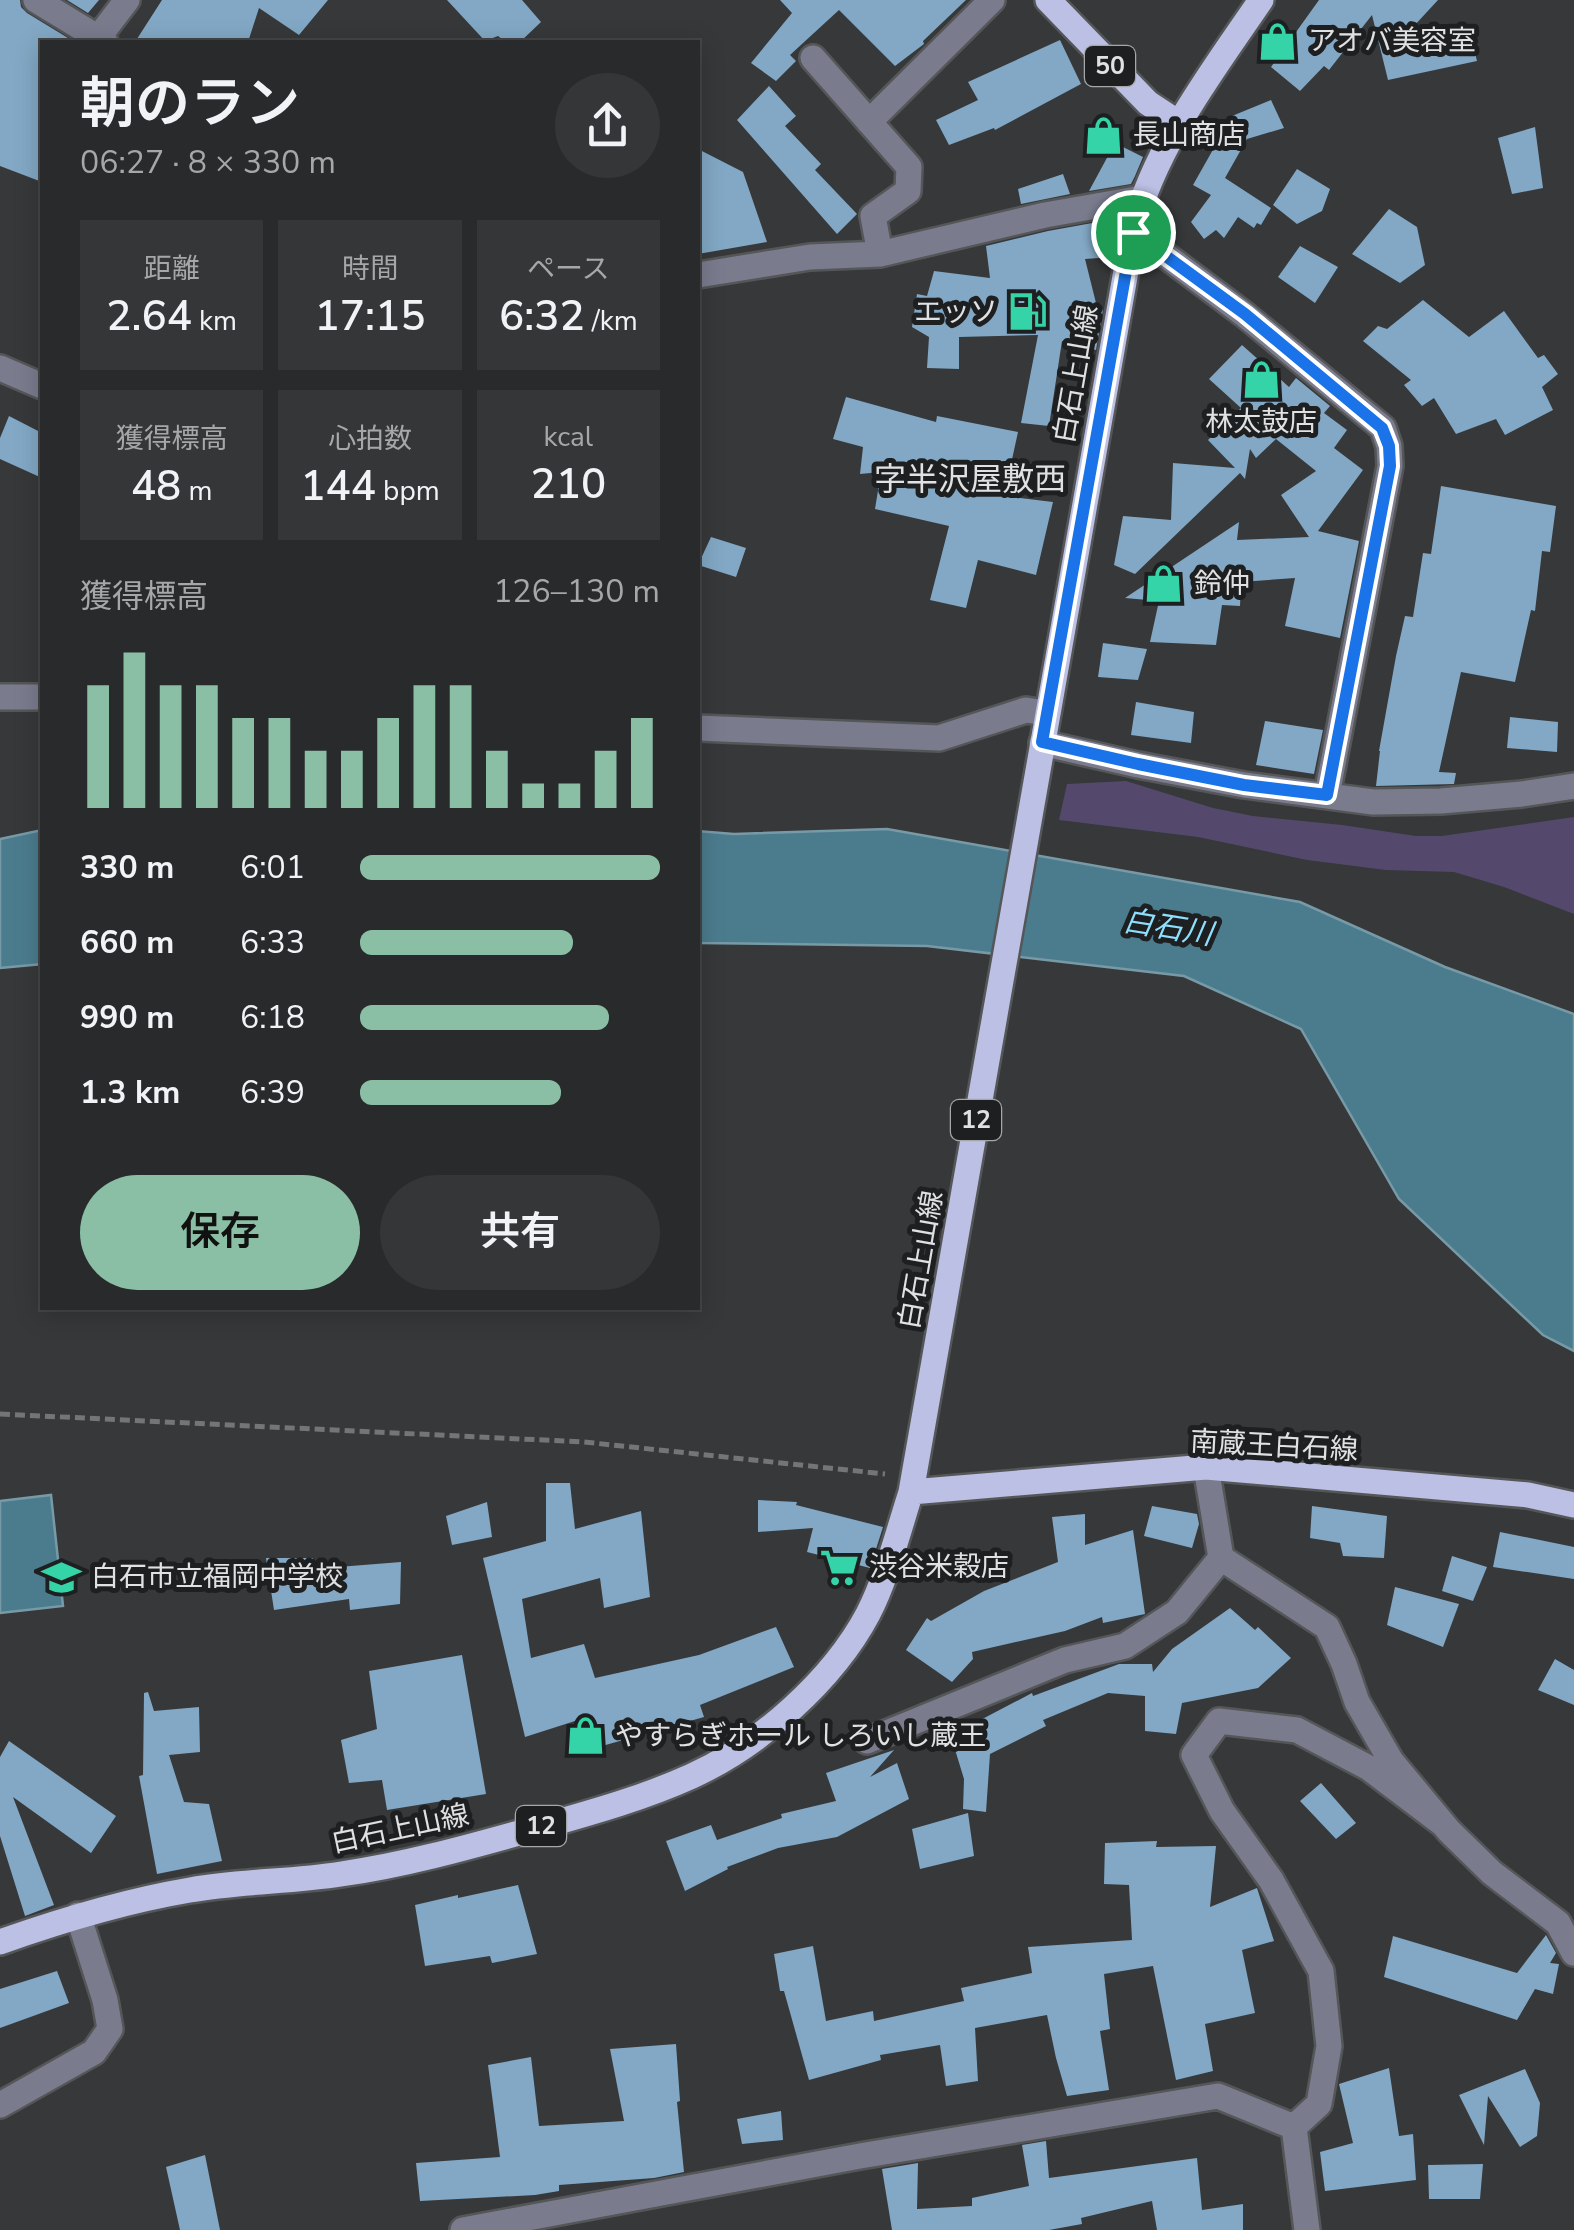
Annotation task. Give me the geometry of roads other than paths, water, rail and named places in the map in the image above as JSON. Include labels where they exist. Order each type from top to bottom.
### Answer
[{"type":"main road","name":"50","points":[[1048,0],[1148,104],[1180,124]]},
{"type":"main road","name":"白石上山線","points":[[0,1942],[78,1915],[191,1889],[341,1874],[449,1852],[606,1808],[693,1776],[750,1742],[804,1697],[833,1666],[868,1613],[913,1479],[1133,232],[1159,159],[1261,0]]},
{"type":"main road","name":"南蔵王白石線","points":[[913,1479],[1206,1467],[1528,1495],[1574,1506]]},
{"type":"street","points":[[36,0],[101,40],[126,0]]},
{"type":"street","points":[[869,122],[992,0]]},
{"type":"street","points":[[813,58],[909,167],[908,191],[873,216],[880,254]]},
{"type":"street","points":[[700,275],[810,257],[880,254],[1046,215],[1142,198]]},
{"type":"street","points":[[1133,232],[1245,314],[1382,428],[1389,446],[1390,466],[1327,795]]},
{"type":"street","points":[[0,368],[40,385]]},
{"type":"street","points":[[0,697],[40,697]]},
{"type":"street","points":[[700,728],[939,738],[1026,710],[1046,712]]},
{"type":"street","points":[[1042,742],[1226,782],[1373,802],[1441,801],[1574,786]]},
{"type":"street","points":[[1206,1467],[1221,1558],[1327,1626],[1357,1702],[1391,1761],[1443,1824],[1492,1873],[1558,1923],[1574,1953]]},
{"type":"street","points":[[867,1741],[1066,1660],[1125,1646],[1177,1612],[1221,1558]]},
{"type":"street","points":[[1294,2127],[1319,2104],[1330,2046],[1321,1972],[1271,1880],[1222,1811],[1194,1755],[1219,1721],[1297,1730],[1369,1768],[1443,1824]]},
{"type":"street","points":[[0,2105],[94,2052],[110,2028],[78,1915]]},
{"type":"street","points":[[464,2230],[571,2220],[860,2156],[1218,2096],[1294,2127]]},
{"type":"street","points":[[1294,2127],[1307,2230]]},
{"type":"water","name":"白石川","points":[[887,829],[1300,902],[1445,967],[1574,1014],[1574,1351],[1543,1335],[1399,1199],[1301,1029],[1184,976],[927,946],[700,943],[700,831],[734,834]]},
{"type":"water","points":[[40,830],[40,964],[0,968],[0,839]]},
{"type":"water","points":[[51,1495],[63,1606],[0,1613],[0,1501]]},
{"type":"place","name":"アオバ美容室","points":[[1278,41]]},
{"type":"place","name":"長山商店","points":[[1103,135]]},
{"type":"place","name":"エッソ","points":[[1028,312]]},
{"type":"place","name":"林太鼓店","points":[[1261,380]]},
{"type":"place","name":"鈴仲","points":[[1164,584]]},
{"type":"place","name":"渋谷米穀店","points":[[839,1567]]},
{"type":"place","name":"白石市立福岡中学校","points":[[61,1577]]},
{"type":"place","name":"やすらぎホール しろいし蔵王","points":[[585,1736]]},
{"type":"district","name":"字半沢屋敷西","points":[[970,479]]}]
